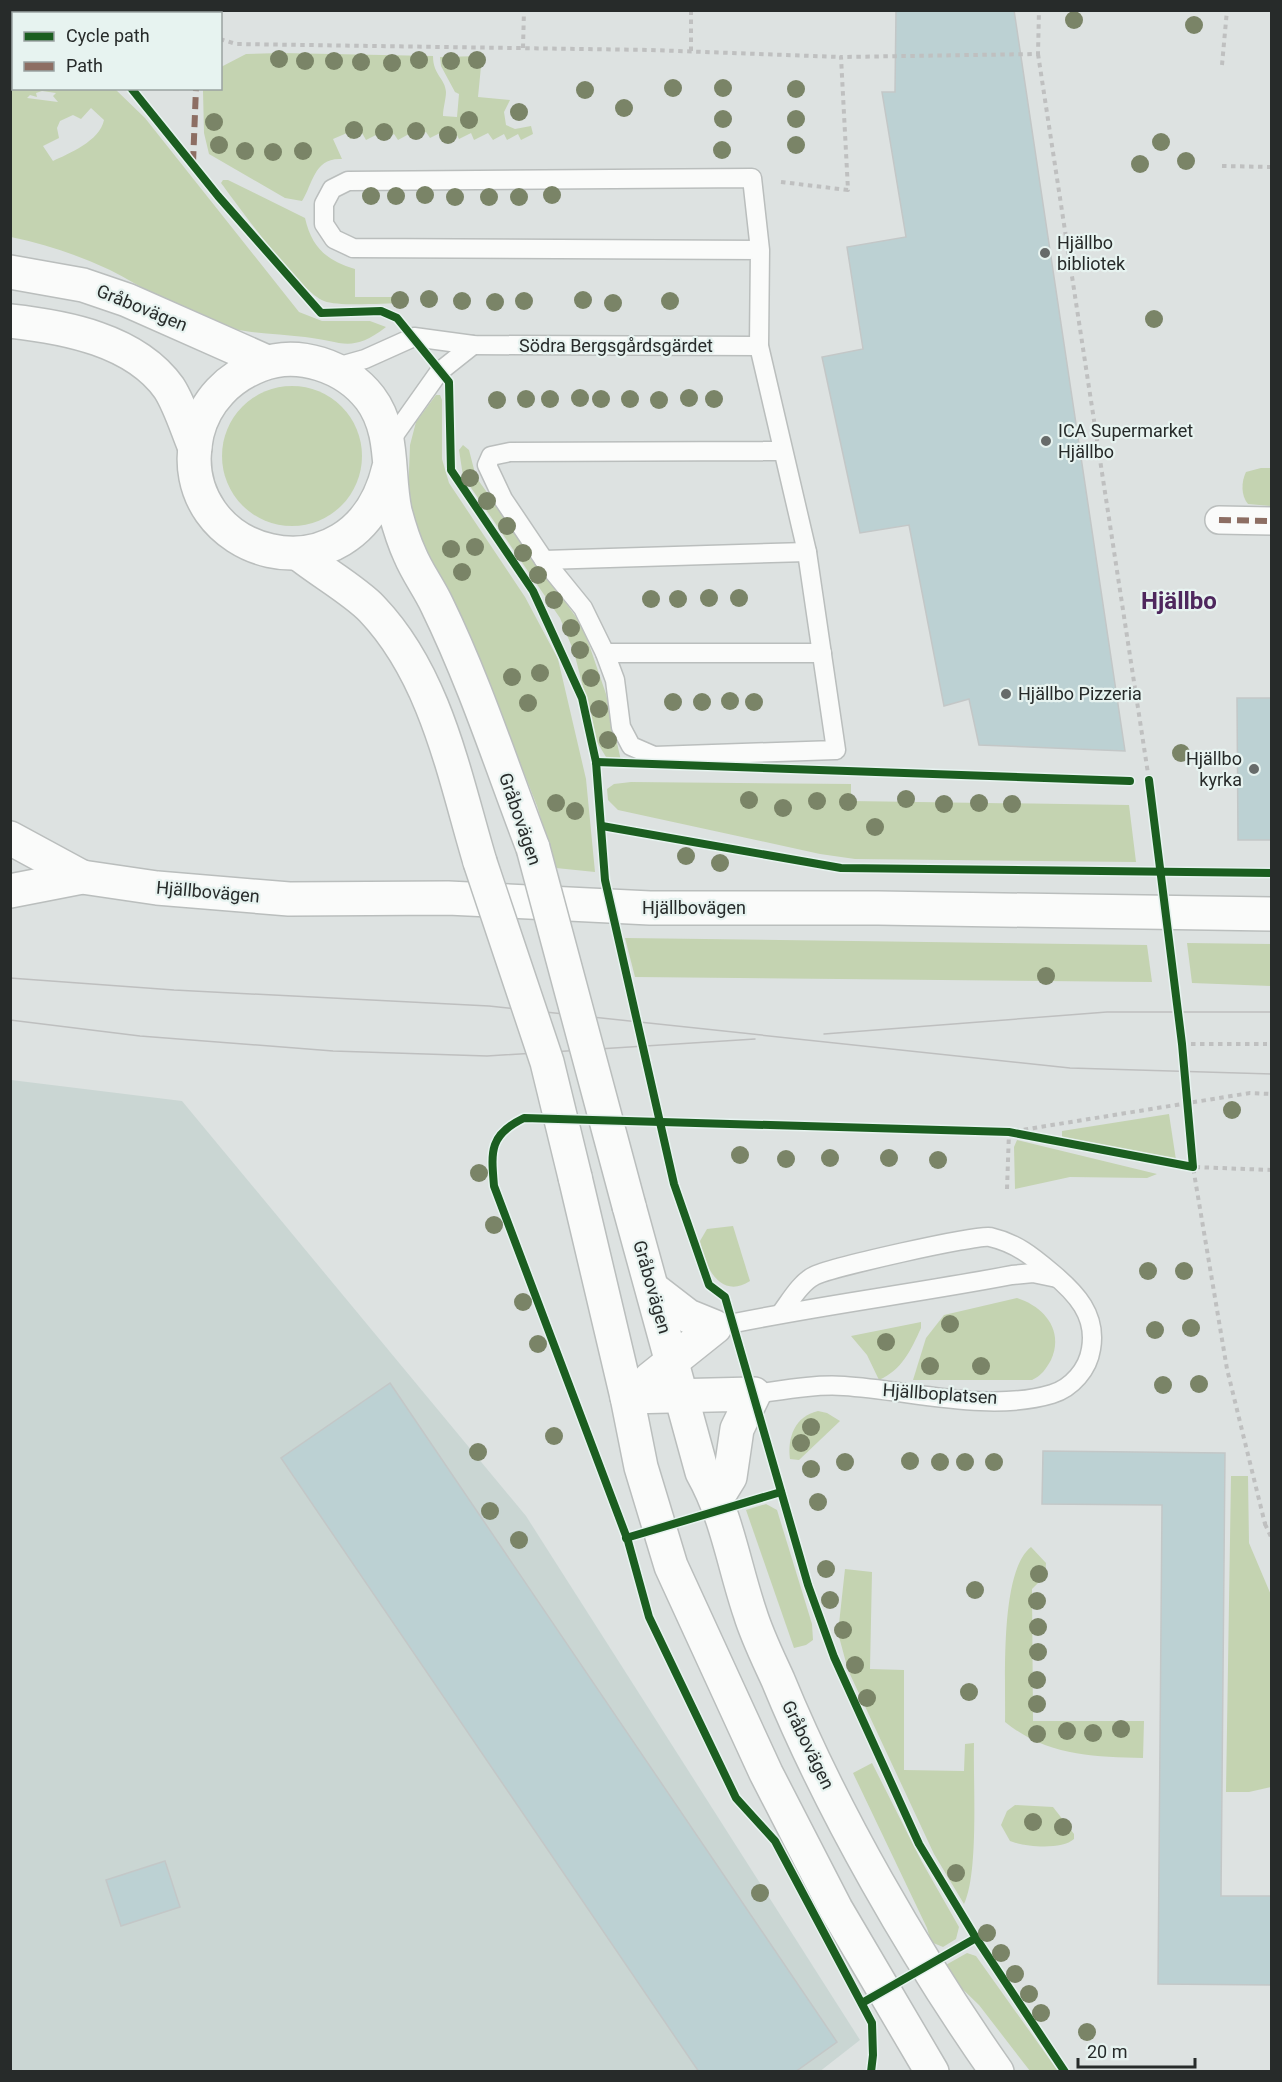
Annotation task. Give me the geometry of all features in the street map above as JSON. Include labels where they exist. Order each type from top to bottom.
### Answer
[{"type":"main road","name":"Gråbovägen","points":[[10,272],[83,285],[127,300],[267,362]]},
{"type":"main road","name":"Gråbovägen","points":[[10,321],[85,334],[146,364],[169,389],[195,448]]},
{"type":"main road","name":"Gråbovägen","points":[[389,455],[384,489],[374,509],[359,527],[340,542],[318,551],[300,554],[275,553],[252,546],[231,533],[215,516],[203,495],[196,472],[195,448],[202,418],[219,393],[248,370],[267,362],[290,359],[311,361],[333,368],[354,381],[371,399],[382,420],[389,455],[396,513],[410,556],[437,605],[533,848],[702,1472],[717,1498],[750,1614],[782,1691],[834,1798],[917,1947],[990,2069]]},
{"type":"main road","points":[[300,554],[370,606],[398,638],[433,707],[480,862],[547,1062],[627,1397],[641,1467],[658,1528],[704,1643],[766,1773],[836,1909],[932,2072]]},
{"type":"main road","name":"Hjällbovägen","points":[[10,838],[82,877]]},
{"type":"main road","name":"Hjällbovägen","points":[[10,891],[82,877],[157,888],[289,899],[448,898],[650,908],[878,908],[1272,914]]},
{"type":"main road","points":[[627,1397],[715,1327],[688,1316],[653,1289]]},
{"type":"main road","points":[[717,1498],[730,1477],[737,1429],[754,1394]]},
{"type":"main road","name":"Hjällboplatsen","points":[[627,1397],[754,1394]]},
{"type":"street","points":[[1219,520],[1272,521]]},
{"type":"lane","points":[[760,250],[353,248],[334,239],[324,224],[324,204],[332,189],[348,181],[752,178],[760,250],[759,346],[807,552],[836,750],[654,756],[631,746],[621,728],[615,680],[606,653],[583,608],[544,560],[490,475],[487,465],[491,456],[510,452],[783,451]]},
{"type":"lane","name":"Södra Bergsgårdsgärdet","points":[[333,368],[365,359],[414,337],[473,345],[759,346]]},
{"type":"lane","points":[[389,455],[439,372],[473,345]]},
{"type":"lane","points":[[544,560],[807,552]]},
{"type":"lane","points":[[606,653],[822,653]]},
{"type":"lane","name":"Hjällboplatsen","points":[[754,1394],[842,1386],[974,1400],[1018,1399],[1052,1394],[1068,1386],[1079,1376],[1090,1358],[1093,1337],[1082,1301],[1059,1278],[1022,1247],[988,1236],[841,1266],[812,1276],[781,1313]]},
{"type":"lane","points":[[715,1327],[781,1313],[858,1303],[1012,1275],[1033,1273],[1059,1278]]},
{"type":"path","points":[[523,48],[524,10]]},
{"type":"path","points":[[691,10],[691,51]]},
{"type":"path","points":[[1039,10],[1038,54],[1149,780]]},
{"type":"path","points":[[1222,65],[1227,10]]},
{"type":"path","points":[[222,40],[236,44],[691,51],[841,57],[1038,54]]},
{"type":"path","points":[[752,178],[848,190],[841,57]]},
{"type":"path","points":[[1222,166],[1272,167]]},
{"type":"path","points":[[1182,1044],[1267,1044]]},
{"type":"path","points":[[1007,1189],[1009,1131],[1250,1093],[1272,1094]]},
{"type":"path","points":[[1272,1170],[1193,1167],[1227,1368],[1265,1524],[1272,1539]]},
{"type":"path","points":[[1265,1524],[1272,1524]]},
{"type":"shaded area","points":[[11,1080],[182,1101],[526,1516],[860,2040],[819,2072],[11,2072]]},
{"type":"green space","points":[[246,54],[433,56],[435,68],[444,83],[446,92],[443,116],[457,117],[459,94],[455,92],[441,66],[440,57],[482,56],[478,97],[510,100],[504,112],[506,125],[515,129],[531,126],[533,134],[521,140],[518,134],[507,140],[504,134],[493,140],[488,133],[474,140],[471,133],[459,139],[456,133],[445,139],[442,132],[430,138],[426,132],[412,139],[409,134],[398,140],[394,134],[382,140],[378,134],[366,140],[362,133],[350,139],[347,133],[333,139],[342,159],[325,162],[320,167],[302,201],[285,198],[209,154],[204,133],[203,90],[222,90],[222,66]]},
{"type":"green space","points":[[11,77],[12,90],[116,90],[145,118],[299,312],[322,321],[370,321],[386,327],[364,341],[346,344],[231,328],[194,316],[110,270],[49,247],[11,237]],"holes":[[[42,91],[56,93],[53,96],[58,102],[27,98],[30,95],[37,97],[36,93]],[[91,108],[104,120],[101,128],[83,146],[53,161],[43,146],[59,138],[57,128],[60,121],[73,115],[81,119]]]},
{"type":"green space","points":[[223,180],[228,180],[305,218],[316,245],[328,257],[355,269],[355,297],[403,297],[403,303],[340,304],[324,301],[313,294],[270,248],[221,183]]},
{"type":"green space","points":[[292,386],[319,391],[342,406],[357,429],[362,456],[357,483],[342,506],[319,521],[292,526],[265,521],[242,506],[227,483],[222,456],[227,429],[242,406],[265,391]]},
{"type":"green space","points":[[436,395],[440,395],[442,400],[442,459],[449,483],[525,597],[558,659],[586,779],[595,872],[556,868],[537,806],[488,681],[464,628],[419,546],[408,498],[410,445],[416,422]]},
{"type":"green space","points":[[463,445],[469,450],[476,477],[583,627],[606,694],[622,765],[606,757],[597,742],[574,652],[560,618],[463,476],[459,450]]},
{"type":"green space","points":[[1271,468],[1271,506],[1248,504],[1244,497],[1243,484],[1246,472]]},
{"type":"green space","points":[[631,782],[851,784],[851,801],[1129,805],[1136,862],[855,859],[820,854],[618,810],[608,800],[607,789],[614,784]]},
{"type":"green space","points":[[625,938],[1147,945],[1152,982],[635,977]]},
{"type":"green space","points":[[1187,943],[1271,944],[1271,986],[1192,983]]},
{"type":"green space","points":[[1169,1114],[1176,1160],[1062,1137],[1062,1131]]},
{"type":"green space","points":[[1017,1140],[1157,1174],[1147,1178],[1070,1177],[1015,1189],[1014,1147]]},
{"type":"green space","points":[[733,1226],[750,1281],[740,1286],[722,1284],[716,1278],[705,1261],[700,1241],[707,1229]]},
{"type":"green space","points":[[1017,1298],[1036,1307],[1053,1330],[1055,1339],[1051,1360],[1038,1376],[1032,1380],[913,1380],[926,1338],[944,1315]]},
{"type":"green space","points":[[921,1322],[921,1328],[900,1365],[879,1380],[867,1355],[851,1336]]},
{"type":"green space","points":[[818,1411],[827,1413],[840,1421],[799,1460],[790,1459],[790,1443],[794,1429],[804,1418]]},
{"type":"green space","points":[[1231,1476],[1248,1476],[1249,1543],[1271,1595],[1271,1787],[1249,1792],[1226,1792]]},
{"type":"green space","points":[[766,1504],[777,1510],[812,1624],[813,1640],[806,1645],[794,1648],[746,1510]]},
{"type":"green space","points":[[1031,1547],[1046,1563],[1045,1576],[1032,1589],[1033,1721],[1144,1721],[1143,1758],[1088,1755],[1054,1748],[1037,1742],[1005,1722],[1005,1656],[1009,1603],[1021,1560]]},
{"type":"green space","points":[[845,1569],[872,1572],[870,1669],[904,1670],[904,1770],[964,1771],[965,1744],[974,1743],[972,1871],[964,1904],[934,1854],[848,1670],[838,1633]]},
{"type":"green space","points":[[872,1763],[922,1862],[959,1927],[956,1939],[943,1947],[931,1942],[927,1928],[853,1773]]},
{"type":"green space","points":[[1015,1805],[1053,1807],[1074,1834],[1074,1839],[1052,1846],[1025,1845],[1010,1841],[1001,1825],[1007,1811]]},
{"type":"green space","points":[[967,1953],[976,1956],[1058,2071],[1030,2071],[979,2005],[948,1975],[944,1966]]},
{"type":"building","points":[[896,10],[1014,10],[1125,751],[979,745],[969,699],[944,706],[909,525],[860,533],[822,357],[863,349],[847,247],[906,237],[882,92],[895,92]]},
{"type":"building","name":"Hjällbo kyrka","points":[[1237,698],[1272,698],[1272,840],[1238,840]]},
{"type":"building","points":[[390,1383],[837,2042],[795,2072],[699,2072],[281,1458]]},
{"type":"building","points":[[1043,1451],[1225,1453],[1221,1896],[1272,1896],[1272,1985],[1158,1984],[1162,1505],[1042,1504]]},
{"type":"building","points":[[165,1861],[180,1907],[121,1926],[106,1880]]},
{"type":"tram line","points":[[10,978],[174,990],[489,1006],[1070,1068],[1272,1074]]},
{"type":"tram line","points":[[824,1034],[1107,1012],[1272,1012]]},
{"type":"tram line","points":[[10,1020],[140,1036],[333,1051],[487,1056],[755,1039]]},
{"type":"marked path","points":[[193,163],[196,90]]},
{"type":"marked path","points":[[1219,520],[1272,521]]},
{"type":"cycle path","points":[[133,90],[218,196],[321,313],[381,311],[397,318],[449,382],[451,470],[533,591],[582,698],[596,762],[605,880],[674,1184],[709,1285],[725,1297],[808,1585],[834,1657],[919,1844],[976,1938],[1065,2072]]},
{"type":"cycle path","points":[[596,762],[1130,781]]},
{"type":"cycle path","points":[[871,2072],[872,2023],[775,1841],[736,1798],[649,1617],[628,1541],[494,1186],[493,1154],[498,1138],[504,1131],[524,1118],[1009,1132],[1193,1167],[1182,1044],[1149,780]]},
{"type":"cycle path","points":[[602,826],[841,868],[1272,873]]},
{"type":"cycle path","points":[[626,1538],[781,1492]]},
{"type":"cycle path","points":[[862,2003],[976,1938]]},
{"type":"place","name":"Hjällbo bibliotek","points":[[1045,253]]},
{"type":"place","name":"ICA Supermarket Hjällbo","points":[[1046,441]]},
{"type":"place","name":"Hjällbo Pizzeria","points":[[1006,694]]},
{"type":"place","name":"Hjällbo kyrka","points":[[1254,769]]},
{"type":"district","name":"Hjällbo","points":[[1179,601]]}]
